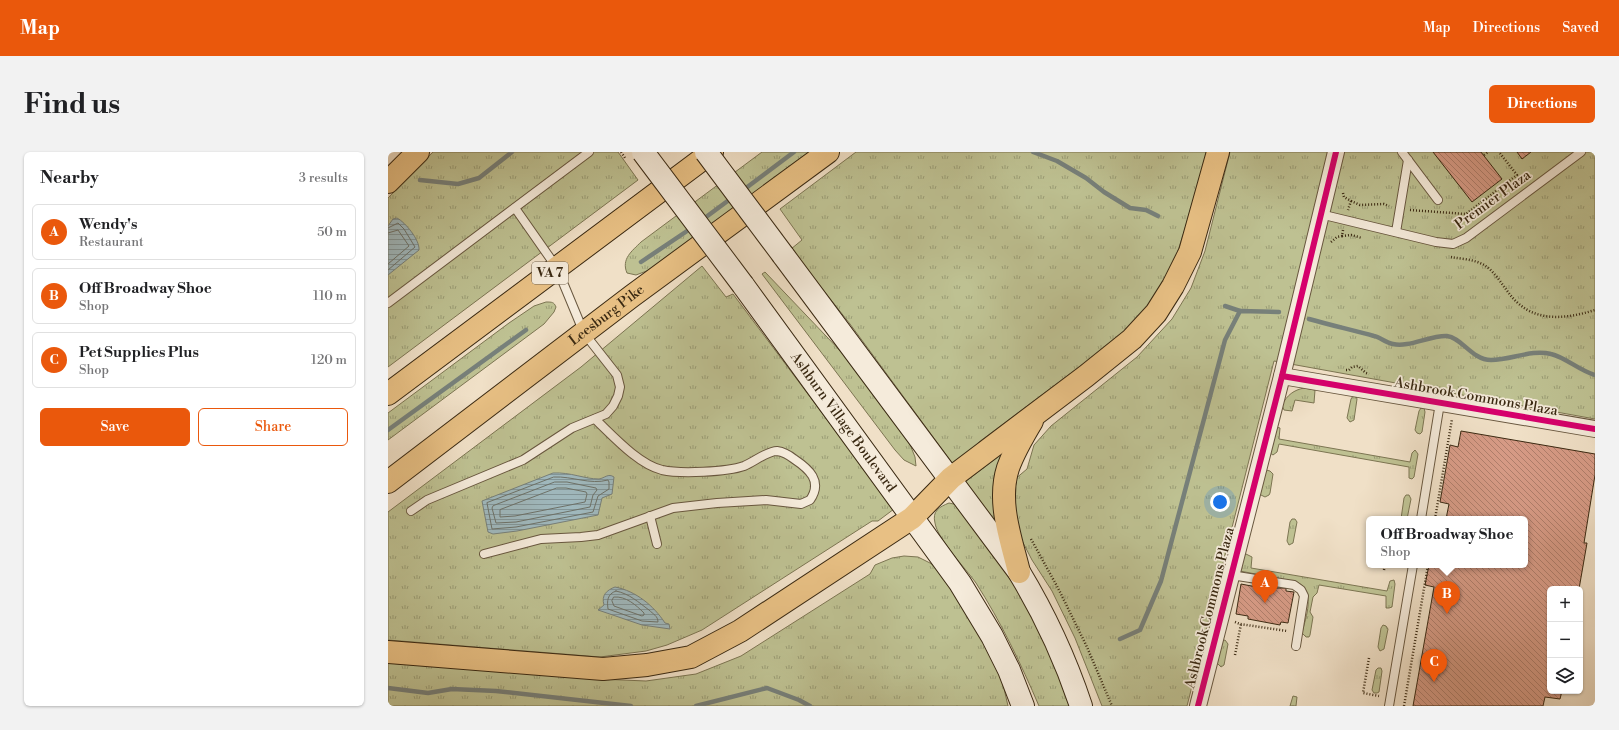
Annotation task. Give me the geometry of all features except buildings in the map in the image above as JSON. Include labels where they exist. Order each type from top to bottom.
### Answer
[{"type":"highway","points":[[388,182],[418,152]]},
{"type":"highway","name":"VA 7","points":[[388,394],[712,152]]},
{"type":"highway","name":"Leesburg Pike","points":[[388,482],[584,333],[828,152]]},
{"type":"highway","points":[[388,652],[603,669],[647,665],[691,657],[740,632],[912,518],[951,478],[1132,339],[1156,313],[1173,286],[1190,252],[1218,152]]},
{"type":"highway","points":[[1019,572],[1004,509],[1004,495],[1010,464],[1017,447],[1037,412]]},
{"type":"main road","name":"Ashburn Village Boulevard","points":[[643,152],[743,285],[960,583],[978,611],[1009,670],[1023,706]]},
{"type":"main road","points":[[706,152],[951,478],[1019,572],[1038,604],[1056,640],[1072,678],[1081,706]]},
{"type":"street","name":"Ashbrook Commons Plaza","points":[[1198,706],[1282,376],[1336,152]]},
{"type":"street","name":"Ashbrook Commons Plaza","points":[[1282,376],[1595,429]]},
{"type":"lane","points":[[388,303],[589,152]]},
{"type":"lane","points":[[1402,152],[1438,200]]},
{"type":"lane","name":"Premier Plaza","points":[[1320,214],[1436,242],[1453,244],[1466,238],[1581,152]]},
{"type":"lane","points":[[1396,232],[1408,160]]},
{"type":"lane","points":[[411,511],[427,500],[523,460],[572,428],[604,414],[610,409],[618,396],[620,384],[616,372],[584,333],[557,268],[515,208]]},
{"type":"lane","points":[[1422,516],[1447,404]]},
{"type":"lane","points":[[484,554],[541,539],[598,535],[673,508],[717,503],[766,500],[805,503],[812,497],[815,483],[812,474],[804,466],[786,454],[778,451],[772,452],[743,466],[729,469],[677,471],[660,469],[641,460],[595,419]]},
{"type":"lane","points":[[650,516],[657,544]]},
{"type":"lane","points":[[1390,702],[1412,568]]},
{"type":"lane","points":[[1231,575],[1294,585],[1301,590],[1304,600],[1296,646]]},
{"type":"path","points":[[1484,155],[1488,152]]},
{"type":"path","points":[[1341,191],[1344,197],[1351,201],[1342,236]]},
{"type":"path","points":[[1327,245],[1337,237],[1342,236],[1351,235],[1366,238]]},
{"type":"path","points":[[1446,256],[1484,265],[1491,270],[1518,303],[1526,310],[1538,315],[1554,318],[1595,310]]},
{"type":"path","points":[[1342,369],[1349,370],[1352,367],[1358,366],[1366,373],[1373,374]]},
{"type":"path","points":[[1436,516],[1452,417],[1447,404]]},
{"type":"path","points":[[1404,706],[1427,568]]},
{"type":"path","points":[[1234,617],[1236,623],[1283,631],[1290,629]]},
{"type":"path","points":[[1236,655],[1241,624]]},
{"type":"path","points":[[1369,658],[1363,693],[1390,702],[1405,701]]},
{"type":"green space","points":[[433,152],[618,152],[638,180],[388,367],[388,198]]},
{"type":"green space","points":[[762,152],[809,152],[652,269],[636,275],[627,273],[625,264],[626,259],[641,242]]},
{"type":"green space","points":[[856,152],[1207,152],[1174,263],[1157,292],[1138,319],[1118,338],[979,442],[974,450],[953,464],[850,324],[791,249],[802,240],[780,209]]},
{"type":"green space","points":[[1230,152],[1595,152],[1595,419],[1274,361],[1187,706],[1102,706],[1075,638],[1052,591],[1032,560],[1017,531],[1014,480],[1027,469],[1034,445],[1051,426],[1137,357],[1172,319],[1191,288],[1205,251]]},
{"type":"green space","points":[[702,266],[726,297],[733,294],[894,509],[878,521],[872,521],[702,630],[667,645],[646,651],[600,657],[388,640],[388,512],[581,367]]},
{"type":"green space","points":[[765,272],[847,358],[907,437],[915,457],[916,466],[904,460],[895,450],[762,274]]},
{"type":"green space","points":[[546,302],[554,304],[556,307],[554,312],[544,324],[388,440],[388,413],[509,323],[534,306]]},
{"type":"green space","points":[[1304,388],[1315,390],[1314,403],[1295,400],[1292,411],[1284,410],[1282,405],[1284,401],[1297,390]]},
{"type":"green space","points":[[1353,396],[1356,396],[1357,399],[1354,420],[1350,422],[1347,418]]},
{"type":"green space","points":[[1421,408],[1424,408],[1425,412],[1422,432],[1420,434],[1415,430]]},
{"type":"green space","points":[[1276,427],[1280,428],[1279,439],[1410,462],[1412,453],[1415,450],[1418,454],[1414,477],[1412,479],[1409,478],[1409,467],[1279,444],[1277,452],[1273,455],[1270,453]]},
{"type":"green space","points":[[1004,452],[996,523],[965,482]]},
{"type":"green space","points":[[1266,470],[1273,474],[1270,493],[1265,497],[1259,494]]},
{"type":"green space","points":[[1406,495],[1409,495],[1411,499],[1408,516],[1401,516],[1404,498]]},
{"type":"green space","points":[[949,503],[958,505],[1012,577],[1032,613],[1072,706],[1039,706],[1018,659],[994,613],[976,583],[946,545],[937,529],[934,519],[935,512],[942,506]]},
{"type":"green space","points":[[1292,519],[1295,519],[1297,522],[1293,543],[1289,545],[1287,541],[1290,522]]},
{"type":"green space","points":[[1246,554],[1252,557],[1251,568],[1387,591],[1390,581],[1394,580],[1395,584],[1392,607],[1386,608],[1386,596],[1319,585],[1317,593],[1313,597],[1310,612],[1313,617],[1310,635],[1309,637],[1306,637],[1302,633],[1307,612],[1308,598],[1303,586],[1297,582],[1240,571],[1244,555]]},
{"type":"green space","points":[[904,556],[918,557],[930,563],[942,572],[975,625],[1000,671],[1008,706],[388,706],[388,663],[599,679],[646,681],[696,674],[741,656],[870,574],[875,565],[892,558]]},
{"type":"green space","points":[[1383,625],[1388,629],[1384,649],[1380,651],[1378,647],[1381,628]]},
{"type":"green space","points":[[1225,640],[1228,644],[1224,665],[1221,667],[1217,663],[1222,641]]},
{"type":"green space","points":[[1381,668],[1382,671],[1379,692],[1374,693],[1372,690],[1376,670]]},
{"type":"green space","points":[[1293,696],[1297,697],[1296,706],[1290,706]]},
{"type":"water","points":[[397,218],[404,223],[415,237],[419,250],[388,275],[388,226],[393,219]]},
{"type":"water","points":[[553,473],[599,479],[612,476],[614,477],[612,494],[602,498],[598,515],[517,531],[493,534],[488,532],[482,501]]},
{"type":"water","points":[[615,587],[630,592],[644,600],[656,611],[665,623],[669,624],[670,629],[642,625],[598,610],[604,605],[603,598],[605,593]]},
{"type":"waterway","points":[[420,180],[458,184],[479,178],[512,152]]},
{"type":"waterway","points":[[742,191],[794,152]]},
{"type":"waterway","points":[[1033,152],[1057,161],[1086,178],[1104,192],[1130,208],[1146,210],[1158,216]]},
{"type":"waterway","points":[[702,220],[733,197]]},
{"type":"waterway","points":[[641,262],[693,227]]},
{"type":"waterway","points":[[1225,306],[1240,311]]},
{"type":"waterway","points":[[1120,639],[1140,630],[1161,581],[1225,340],[1240,311],[1279,312]]},
{"type":"waterway","points":[[1309,319],[1376,337],[1399,345],[1434,337],[1452,337],[1472,353],[1484,359],[1499,360],[1536,353],[1551,354],[1595,375]]},
{"type":"waterway","points":[[388,430],[526,330]]},
{"type":"waterway","points":[[388,688],[428,693],[452,689],[496,691],[631,706]]},
{"type":"waterway","points":[[696,706],[767,688],[799,700],[810,706]]},
{"type":"cycle path","points":[[1198,706],[1282,376],[1336,152]]},
{"type":"cycle path","points":[[1282,376],[1595,429]]},
{"type":"place","name":"Wendy's","points":[[1265,603]]},
{"type":"place","name":"Off Broadway Shoe","points":[[1447,614]]},
{"type":"place","name":"Pet Supplies Plus","points":[[1434,682]]}]
